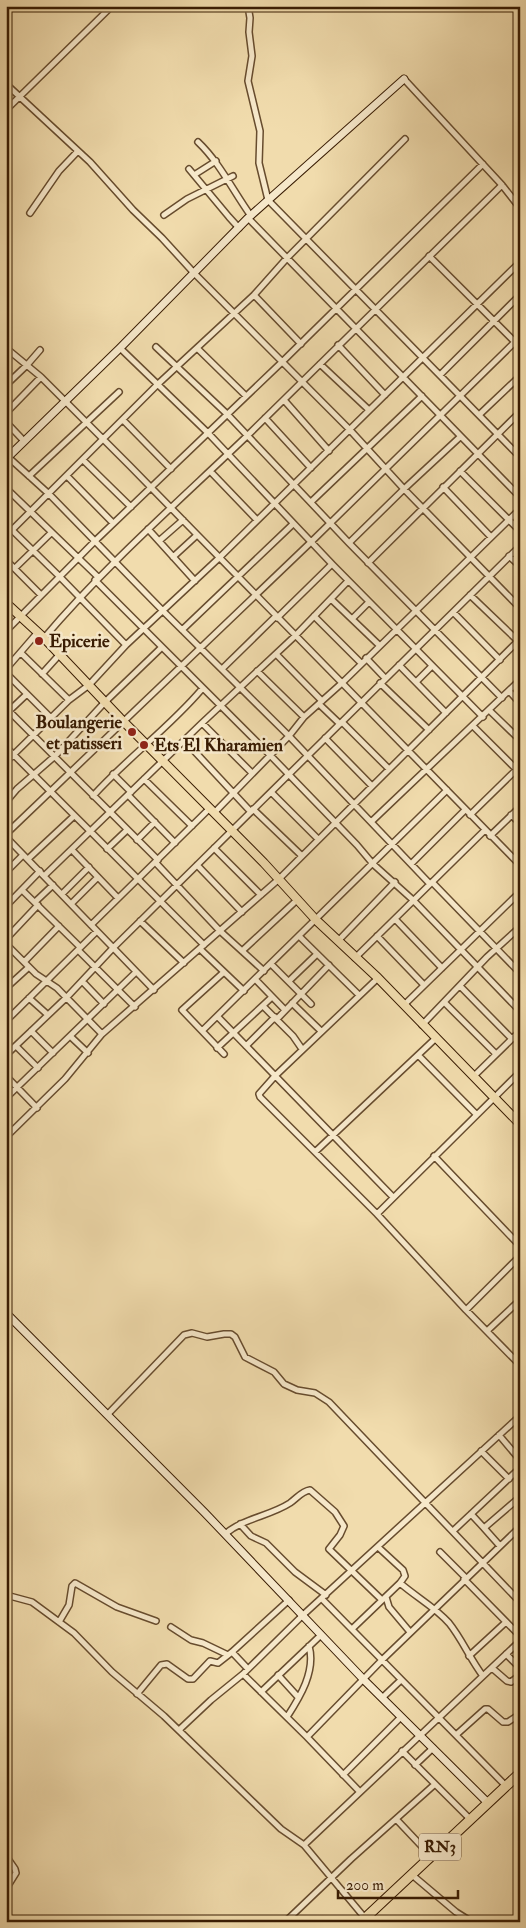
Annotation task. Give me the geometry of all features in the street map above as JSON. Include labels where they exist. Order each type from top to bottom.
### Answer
[{"type":"highway","name":"RN3","points":[[363,1920],[430,1855],[520,1773]]},
{"type":"main road","points":[[6,603],[60,654],[124,722],[279,879],[316,920],[378,978],[520,1124]]},
{"type":"street","points":[[6,110],[112,6]]},
{"type":"street","points":[[248,6],[252,56],[248,81],[260,131],[259,163],[268,200],[520,457]]},
{"type":"street","points":[[520,208],[502,185],[404,79],[250,217],[120,348],[7,457],[49,494],[520,973]]},
{"type":"street","points":[[6,84],[78,151],[194,273],[350,430],[422,508],[520,608]]},
{"type":"street","points":[[6,536],[158,384],[254,294],[405,139]]},
{"type":"street","points":[[198,142],[216,161],[250,217],[287,258],[520,497]]},
{"type":"street","points":[[30,213],[59,171],[78,151]]},
{"type":"street","points":[[194,175],[216,161]]},
{"type":"street","points":[[6,631],[78,557],[301,344],[483,164]]},
{"type":"street","points":[[189,169],[239,228]]},
{"type":"street","points":[[164,216],[204,189],[233,176]]},
{"type":"street","points":[[44,638],[114,560],[284,400],[502,185]]},
{"type":"street","points":[[430,256],[520,347]]},
{"type":"street","points":[[6,762],[69,700],[89,685],[143,629],[329,451],[520,262]]},
{"type":"street","points":[[254,294],[301,344]]},
{"type":"street","points":[[440,375],[520,295]]},
{"type":"street","points":[[154,990],[6,836],[310,543],[520,337]]},
{"type":"street","points":[[338,345],[385,395]]},
{"type":"street","points":[[156,347],[227,414],[348,543],[502,698]]},
{"type":"street","points":[[6,348],[66,401],[520,865]]},
{"type":"street","points":[[120,348],[208,433],[310,543],[483,717]]},
{"type":"street","points":[[198,348],[246,396]]},
{"type":"street","points":[[6,385],[40,350]]},
{"type":"street","points":[[320,364],[370,410]]},
{"type":"street","points":[[479,415],[520,376]]},
{"type":"street","points":[[7,411],[41,378]]},
{"type":"street","points":[[29,476],[119,392]]},
{"type":"street","points":[[311,502],[422,396]]},
{"type":"street","points":[[284,400],[329,451]]},
{"type":"street","points":[[368,563],[497,434],[519,416]]},
{"type":"street","points":[[265,418],[311,468]]},
{"type":"street","points":[[123,420],[171,469]]},
{"type":"street","points":[[6,422],[24,441]]},
{"type":"street","points":[[348,543],[460,437]]},
{"type":"street","points":[[83,460],[130,507]]},
{"type":"street","points":[[210,471],[257,520]]},
{"type":"street","points":[[460,471],[520,531]]},
{"type":"street","points":[[67,476],[113,523]]},
{"type":"street","points":[[443,487],[491,538]]},
{"type":"street","points":[[6,488],[78,557],[161,648],[269,754],[372,864],[414,900],[520,1011]]},
{"type":"street","points":[[6,499],[12,494]]},
{"type":"street","points":[[91,925],[192,826],[233,793],[269,754],[289,736],[304,717],[416,612],[520,509]]},
{"type":"street","points":[[159,541],[183,520]]},
{"type":"street","points":[[182,630],[293,524]]},
{"type":"street","points":[[148,529],[195,580]]},
{"type":"street","points":[[12,530],[60,576],[126,646]]},
{"type":"street","points":[[14,568],[51,532]]},
{"type":"street","points":[[173,557],[197,535]]},
{"type":"street","points":[[6,1055],[67,997],[160,901],[520,546]]},
{"type":"street","points":[[509,556],[520,566]]},
{"type":"street","points":[[6,560],[42,595]]},
{"type":"street","points":[[222,669],[332,564]]},
{"type":"street","points":[[44,876],[257,670],[295,636],[348,581]]},
{"type":"street","points":[[6,1137],[37,1108],[88,1053],[102,1034],[279,879],[519,640],[470,595]]},
{"type":"street","points":[[331,599],[379,645]]},
{"type":"street","points":[[352,619],[369,602]]},
{"type":"street","points":[[454,612],[500,660]]},
{"type":"street","points":[[314,616],[361,663]]},
{"type":"street","points":[[38,632],[6,671],[51,718]]},
{"type":"street","points":[[6,802],[55,756],[105,702],[161,648]]},
{"type":"street","points":[[21,653],[69,700]]},
{"type":"street","points":[[42,674],[60,654]]},
{"type":"street","points":[[276,654],[320,702],[389,769]]},
{"type":"street","points":[[366,658],[386,678]]},
{"type":"street","points":[[399,665],[446,713]]},
{"type":"street","points":[[416,682],[432,666]]},
{"type":"street","points":[[257,670],[304,717]]},
{"type":"street","points":[[371,822],[520,680]]},
{"type":"street","points":[[380,683],[429,730]]},
{"type":"street","points":[[93,796],[112,774],[189,705],[202,689]]},
{"type":"street","points":[[509,691],[520,703]]},
{"type":"street","points":[[27,694],[8,710],[137,840],[220,930],[264,971]]},
{"type":"street","points":[[490,710],[520,740]]},
{"type":"street","points":[[202,723],[252,773]]},
{"type":"street","points":[[470,815],[518,768],[473,726]]},
{"type":"street","points":[[325,738],[372,786]]},
{"type":"street","points":[[184,740],[233,793],[302,856]]},
{"type":"street","points":[[6,747],[160,901],[224,972],[244,991]]},
{"type":"street","points":[[112,774],[175,842]]},
{"type":"street","points":[[144,779],[192,826]]},
{"type":"street","points":[[203,1030],[446,790]]},
{"type":"street","points":[[270,792],[318,839]]},
{"type":"street","points":[[490,836],[520,807]]},
{"type":"street","points":[[411,864],[465,810]]},
{"type":"street","points":[[511,815],[520,823]]},
{"type":"street","points":[[6,872],[74,816]]},
{"type":"street","points":[[137,840],[155,822]]},
{"type":"street","points":[[107,849],[127,830]]},
{"type":"street","points":[[355,958],[485,830]]},
{"type":"street","points":[[214,848],[261,895]]},
{"type":"street","points":[[72,850],[118,898]]},
{"type":"street","points":[[197,865],[242,912]]},
{"type":"street","points":[[62,894],[89,867]]},
{"type":"street","points":[[6,906],[40,872]]},
{"type":"street","points":[[71,904],[98,877]]},
{"type":"street","points":[[338,940],[395,882]]},
{"type":"street","points":[[6,939],[53,885]]},
{"type":"street","points":[[22,890],[60,926],[95,967],[135,1007]]},
{"type":"street","points":[[404,1005],[520,892]]},
{"type":"street","points":[[242,950],[298,899]]},
{"type":"street","points":[[395,919],[442,968]]},
{"type":"street","points":[[140,921],[184,964]]},
{"type":"street","points":[[24,962],[60,926]]},
{"type":"street","points":[[422,1025],[520,926]]},
{"type":"street","points":[[6,1022],[97,931]]},
{"type":"street","points":[[515,931],[520,937]]},
{"type":"street","points":[[300,936],[359,995]]},
{"type":"street","points":[[377,936],[424,985]]},
{"type":"street","points":[[6,944],[36,974],[47,980],[67,997],[102,1034]]},
{"type":"street","points":[[289,980],[317,954]]},
{"type":"street","points":[[271,964],[311,1004]]},
{"type":"street","points":[[246,1046],[329,965]]},
{"type":"street","points":[[6,988],[29,967]]},
{"type":"street","points":[[6,1098],[136,972]]},
{"type":"street","points":[[224,972],[182,1010],[224,1054]]},
{"type":"street","points":[[378,978],[260,1090],[260,1097],[377,1214],[520,1365]]},
{"type":"street","points":[[255,979],[285,1010]]},
{"type":"street","points":[[82,981],[104,1004]]},
{"type":"street","points":[[460,986],[512,1038]]},
{"type":"street","points":[[217,1048],[272,997]]},
{"type":"street","points":[[29,998],[48,1015]]},
{"type":"street","points":[[444,1002],[496,1054]]},
{"type":"street","points":[[292,1003],[321,1031]]},
{"type":"street","points":[[263,1006],[276,1018],[302,1049]]},
{"type":"street","points":[[218,1016],[393,1197]]},
{"type":"street","points":[[31,1031],[53,1053]]},
{"type":"street","points":[[474,1076],[520,1031]]},
{"type":"street","points":[[70,1036],[88,1053]]},
{"type":"street","points":[[315,1152],[436,1038]]},
{"type":"street","points":[[16,1046],[38,1068]]},
{"type":"street","points":[[418,1055],[476,1114]]},
{"type":"street","points":[[377,1214],[520,1072]]},
{"type":"street","points":[[6,1076],[37,1108]]},
{"type":"street","points":[[513,1117],[520,1110]]},
{"type":"street","points":[[434,1156],[520,1246]]},
{"type":"street","points":[[466,1310],[520,1256]]},
{"type":"street","points":[[487,1332],[520,1300]]},
{"type":"street","points":[[6,1313],[226,1534],[363,1679],[488,1803]]},
{"type":"street","points":[[108,1414],[184,1335],[192,1333],[207,1338],[231,1334],[235,1337],[245,1357],[274,1372],[284,1384],[297,1390],[315,1393],[329,1402],[520,1602]]},
{"type":"street","points":[[179,1730],[211,1700],[243,1674],[520,1416]]},
{"type":"street","points":[[499,1435],[520,1460]]},
{"type":"street","points":[[481,1452],[509,1479]]},
{"type":"street","points":[[453,1531],[520,1468]]},
{"type":"street","points":[[226,1534],[240,1524],[281,1508],[305,1491],[310,1490],[340,1519],[344,1526],[340,1536],[329,1549],[384,1598],[410,1632]]},
{"type":"street","points":[[484,1528],[520,1497]]},
{"type":"street","points":[[471,1514],[500,1546]]},
{"type":"street","points":[[240,1524],[251,1536],[266,1543],[324,1597],[401,1680],[506,1786]]},
{"type":"street","points":[[307,1737],[410,1632],[520,1527]]},
{"type":"street","points":[[352,1629],[405,1576],[405,1572],[378,1547]]},
{"type":"street","points":[[440,1552],[520,1636]]},
{"type":"street","points":[[59,1622],[69,1605],[72,1586],[75,1583],[117,1607],[156,1621]]},
{"type":"street","points":[[400,1583],[434,1609],[452,1628],[484,1676]]},
{"type":"street","points":[[6,1595],[32,1602],[74,1633],[112,1672],[179,1730],[281,1829],[304,1844],[363,1920]]},
{"type":"street","points":[[137,1694],[160,1665],[167,1664],[190,1680],[210,1661],[218,1663],[289,1600]]},
{"type":"street","points":[[469,1656],[506,1622]]},
{"type":"street","points":[[170,1627],[191,1640],[204,1642],[230,1654],[248,1669]]},
{"type":"street","points":[[260,1692],[321,1635]]},
{"type":"street","points":[[304,1844],[520,1641]]},
{"type":"street","points":[[286,1717],[298,1697],[310,1666],[311,1653],[309,1646]]},
{"type":"street","points":[[506,1654],[520,1668]]},
{"type":"street","points":[[492,1668],[507,1681],[511,1682],[520,1675]]},
{"type":"street","points":[[243,1674],[360,1792]]},
{"type":"street","points":[[278,1675],[298,1697]]},
{"type":"street","points":[[382,1698],[401,1680]]},
{"type":"street","points":[[456,1735],[485,1709],[488,1709],[503,1722],[508,1722],[520,1714]]},
{"type":"street","points":[[344,1775],[402,1717]]},
{"type":"street","points":[[415,1765],[433,1748]]},
{"type":"street","points":[[402,1751],[470,1820]]},
{"type":"street","points":[[285,1922],[330,1878],[434,1785]]},
{"type":"street","points":[[396,1819],[430,1855]]},
{"type":"street","points":[[6,1856],[16,1873],[6,1889]]},
{"type":"street","points":[[411,1874],[456,1912],[472,1922]]},
{"type":"street","points":[[6,1919],[9,1922]]},
{"type":"place","name":"Epicerie","points":[[39,641]]},
{"type":"place","name":"Boulangerie et patisseri","points":[[132,732]]},
{"type":"place","name":"Ets El Kharamien","points":[[144,745]]}]
